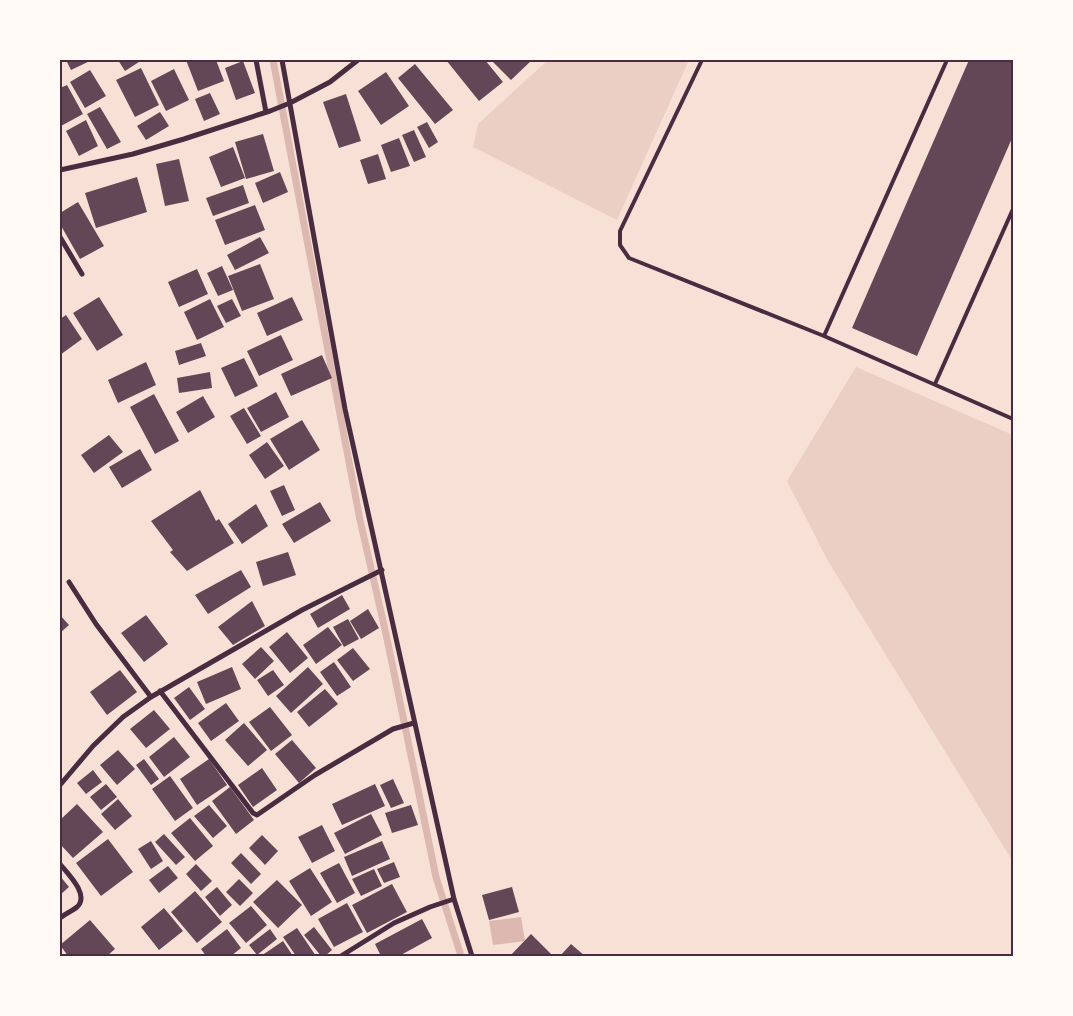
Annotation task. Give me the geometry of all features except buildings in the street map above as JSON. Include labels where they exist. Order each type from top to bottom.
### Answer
[{"type":"street","points":[[256,60],[268,112]]},
{"type":"street","points":[[282,60],[345,409],[454,899],[472,956]]},
{"type":"street","points":[[60,170],[133,154],[268,112],[284,106],[330,82],[358,60]]},
{"type":"street","points":[[60,236],[82,274]]},
{"type":"street","points":[[60,785],[93,746],[123,717],[151,697],[302,610],[382,570]]},
{"type":"street","points":[[69,582],[96,624],[151,697]]},
{"type":"street","points":[[160,691],[253,813],[257,815],[315,775],[393,729],[414,722]]},
{"type":"street","points":[[60,864],[81,892],[82,899],[78,906],[60,918]]},
{"type":"street","points":[[341,956],[394,923],[454,899]]},
{"type":"lane","points":[[702,60],[620,231],[620,245],[629,258],[824,336],[1013,419]]},
{"type":"lane","points":[[824,336],[948,60]]},
{"type":"lane","points":[[935,384],[1013,208]]},
{"type":"shaded area","points":[[548,60],[689,60],[617,220],[473,147],[478,124]]},
{"type":"shaded area","points":[[856,367],[1013,435],[1013,862],[828,561],[787,481]]},
{"type":"shaded area","points":[[521,917],[525,941],[493,945],[489,921]]},
{"type":"waterway","points":[[273,60],[360,520],[386,634],[436,877],[461,956]]}]
